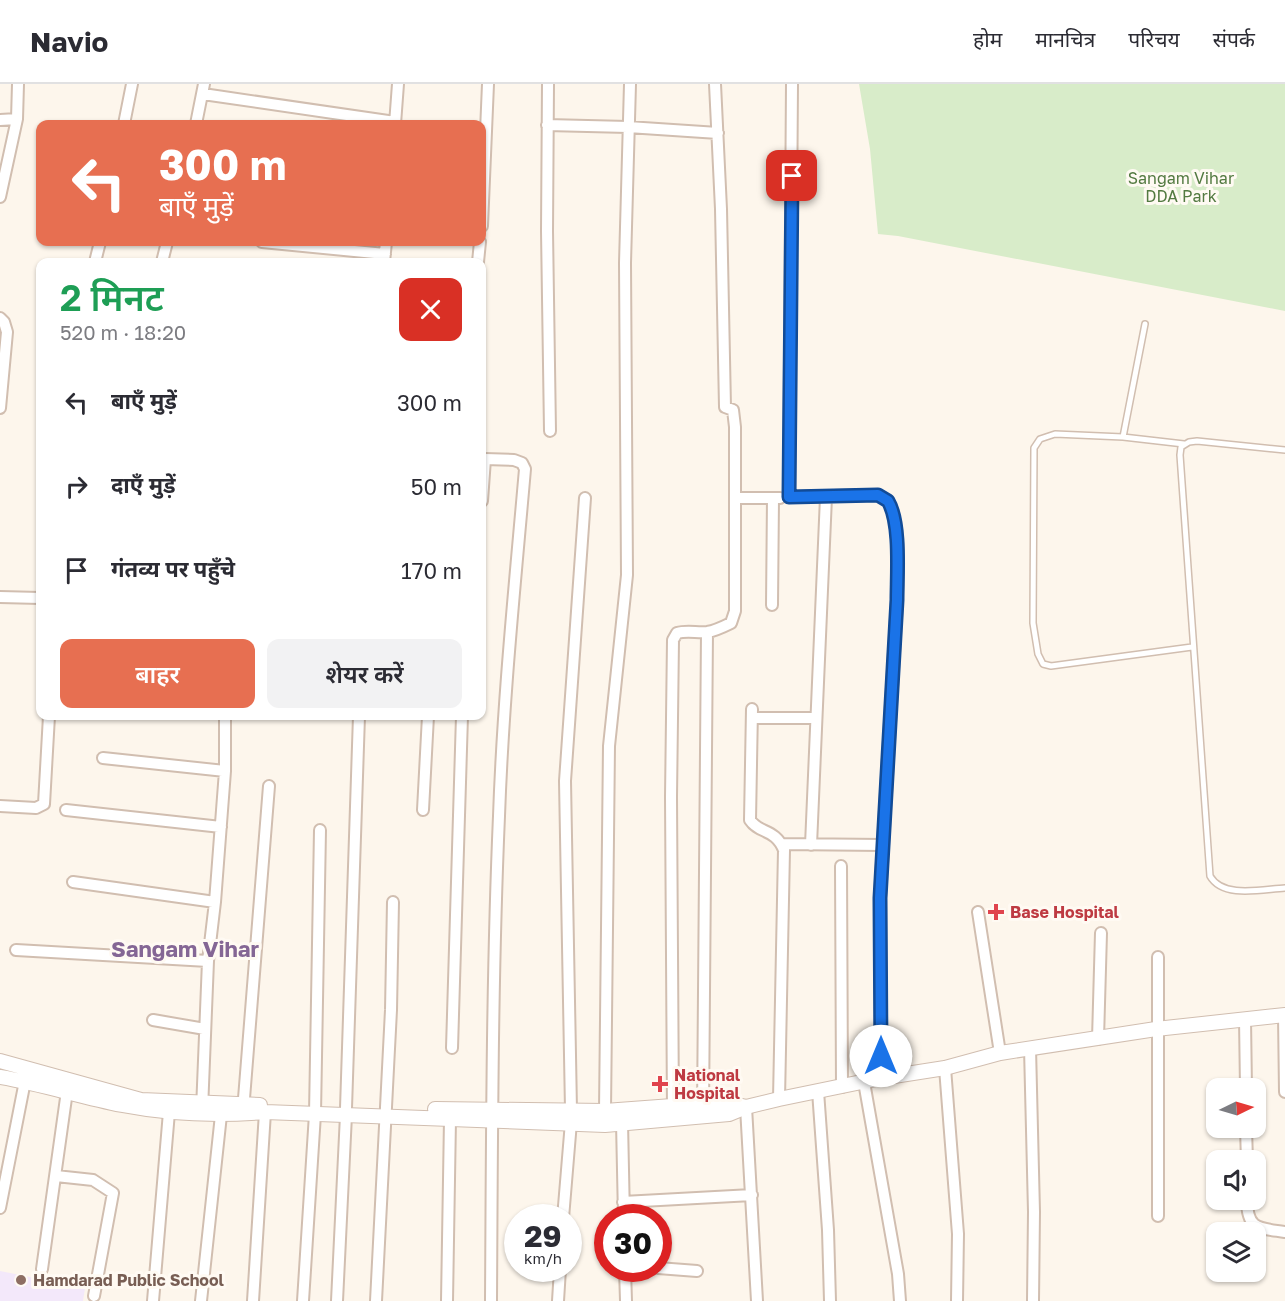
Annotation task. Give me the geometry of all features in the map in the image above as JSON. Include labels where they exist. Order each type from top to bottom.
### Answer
[{"type":"street","points":[[0,197],[2,178],[17,119],[18,84]]},
{"type":"street","points":[[125,120],[132,84]]},
{"type":"street","points":[[395,120],[398,84]]},
{"type":"street","points":[[486,131],[488,84]]},
{"type":"street","points":[[548,84],[550,431]]},
{"type":"street","points":[[605,1111],[609,746],[627,575],[625,263],[630,84]]},
{"type":"street","points":[[673,1112],[670,797],[673,640],[677,633],[706,632],[731,624],[735,611],[735,427],[733,410],[725,407],[715,84]]},
{"type":"street","points":[[789,497],[792,84]]},
{"type":"street","points":[[197,120],[204,89],[378,120]]},
{"type":"street","points":[[0,120],[17,119]]},
{"type":"street","points":[[547,125],[718,133]]},
{"type":"street","points":[[314,246],[384,258]]},
{"type":"street","points":[[0,318],[7,332],[0,408]]},
{"type":"street","points":[[486,459],[513,460],[522,463],[525,469],[504,723],[499,817],[492,1115],[491,1301]]},
{"type":"street","points":[[735,498],[873,495],[884,497],[892,506],[898,558],[880,898],[881,1078]]},
{"type":"street","points":[[811,845],[826,497]]},
{"type":"street","points":[[564,1204],[571,1116],[566,781],[585,498]]},
{"type":"street","points":[[772,605],[773,498]]},
{"type":"street","points":[[0,597],[36,598]]},
{"type":"street","points":[[703,1109],[706,632]]},
{"type":"street","points":[[779,1099],[784,854],[782,844],[774,834],[753,824],[750,820],[752,714],[816,718]]},
{"type":"street","points":[[0,806],[36,808],[44,804],[49,720]]},
{"type":"street","points":[[202,1108],[208,961],[225,771],[225,720]]},
{"type":"street","points":[[337,1301],[346,1112],[359,720]]},
{"type":"street","points":[[423,810],[428,720]]},
{"type":"street","points":[[452,1048],[462,720]]},
{"type":"street","points":[[102,758],[225,771]]},
{"type":"street","points":[[243,1109],[268,786]]},
{"type":"street","points":[[66,810],[221,827]]},
{"type":"street","points":[[303,1301],[315,1110],[320,830]]},
{"type":"street","points":[[782,844],[884,845]]},
{"type":"street","points":[[841,866],[842,1087]]},
{"type":"street","points":[[73,882],[215,902]]},
{"type":"street","points":[[376,1301],[386,1113],[393,902]]},
{"type":"street","points":[[978,912],[1000,1053]]},
{"type":"street","points":[[1098,1039],[1101,933]]},
{"type":"street","points":[[16,950],[208,961]]},
{"type":"street","points":[[1158,957],[1156,1029],[1158,1216]]},
{"type":"street","points":[[571,1116],[605,1125],[673,1112],[703,1109],[726,1102],[746,1107],[881,1078],[945,1068],[1000,1053],[1156,1029],[1284,1015],[1285,1092]]},
{"type":"street","points":[[1245,1019],[1246,1078]]},
{"type":"street","points":[[153,1020],[205,1029]]},
{"type":"street","points":[[1030,1048],[1034,1212],[1033,1301]]},
{"type":"street","points":[[0,1061],[141,1100],[202,1108],[571,1116],[605,1111],[673,1112]]},
{"type":"street","points":[[945,1068],[958,1234],[957,1301]]},
{"type":"street","points":[[0,1077],[120,1104],[169,1112],[202,1108],[221,1115],[243,1109],[265,1112],[315,1110]]},
{"type":"street","points":[[0,1208],[25,1081]]},
{"type":"street","points":[[864,1082],[898,1274],[900,1301]]},
{"type":"street","points":[[42,1269],[68,1091]]},
{"type":"street","points":[[818,1091],[828,1230],[830,1301]]},
{"type":"street","points":[[746,1107],[757,1301]]},
{"type":"street","points":[[153,1301],[169,1112]]},
{"type":"street","points":[[253,1301],[265,1112]]},
{"type":"street","points":[[386,1113],[450,1119],[492,1115]]},
{"type":"street","points":[[201,1301],[221,1115]]},
{"type":"street","points":[[447,1301],[450,1119]]},
{"type":"street","points":[[622,1122],[623,1202],[752,1195]]},
{"type":"street","points":[[56,1176],[93,1180],[113,1193],[94,1296]]},
{"type":"street","points":[[1248,1210],[1248,1219],[1254,1225],[1285,1232]]},
{"type":"street","points":[[672,1269],[697,1270]]},
{"type":"street","points":[[558,1301],[559,1282]]},
{"type":"street","points":[[625,1282],[626,1301]]},
{"type":"lane","points":[[1123,437],[1145,324]]},
{"type":"lane","points":[[1192,647],[1052,666],[1043,663],[1038,654],[1033,623],[1034,448],[1040,439],[1055,434],[1123,437],[1184,444],[1197,441],[1285,450]]},
{"type":"lane","points":[[1184,444],[1180,447],[1180,455],[1210,876],[1214,884],[1225,889],[1243,891],[1285,888]]},
{"type":"shaded area","name":"Hamdarad Public School","points":[[0,1271],[85,1288],[83,1301],[0,1301]]},
{"type":"green space","name":"Sangam Vihar DDA Park","points":[[859,84],[1285,84],[1285,311],[878,234],[870,149]]},
{"type":"place","name":"Base Hospital","points":[[996,912]]},
{"type":"place","name":"National Hospital","points":[[660,1084]]},
{"type":"place","name":"Hamdarad Public School","points":[[21,1280]]},
{"type":"district","name":"Sangam Vihar","points":[[185,949]]},
{"type":"route","points":[[792,176],[789,497],[878,495],[884,497],[892,506],[894,516],[898,558],[897,600],[880,898],[881,1056]]}]
